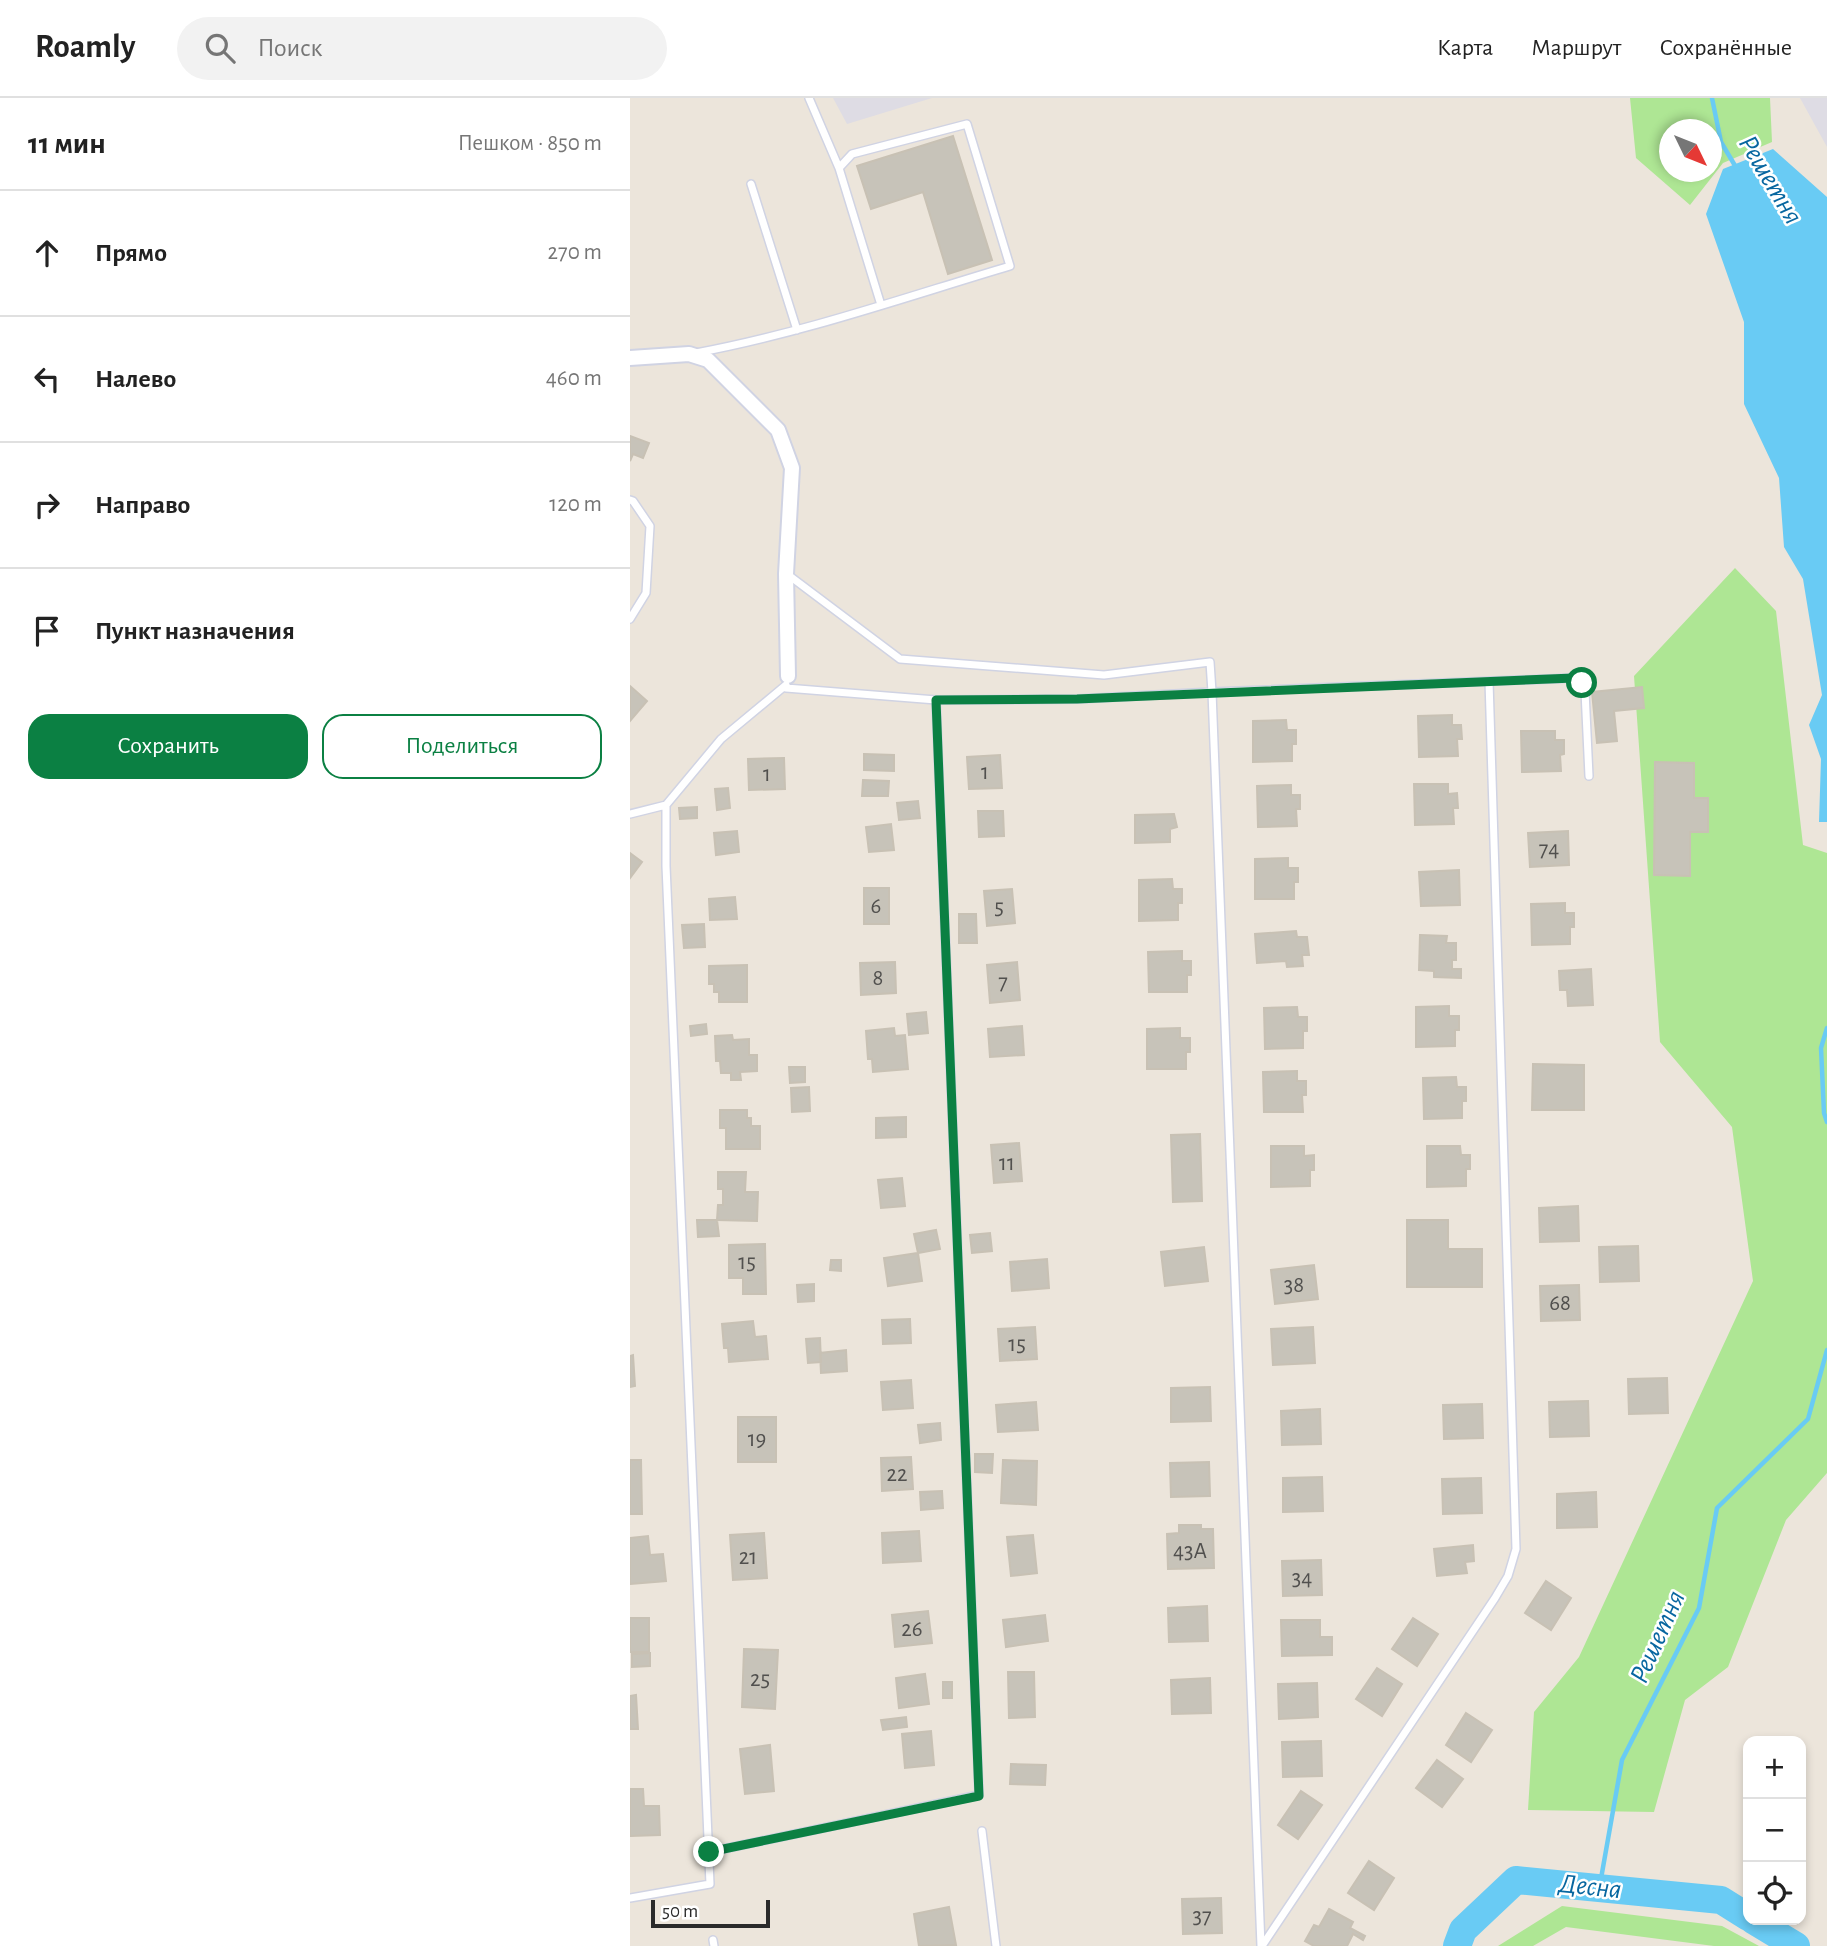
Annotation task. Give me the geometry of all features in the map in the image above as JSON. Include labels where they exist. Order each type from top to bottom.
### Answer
[{"type":"street","points":[[630,358],[689,354],[708,360],[778,430],[792,468],[786,574],[787,682]]},
{"type":"lane","points":[[809,98],[839,168],[881,305]]},
{"type":"lane","points":[[689,354],[760,341],[1010,266],[967,124],[852,154],[839,168]]},
{"type":"lane","points":[[751,184],[797,330]]},
{"type":"lane","points":[[630,500],[650,526],[646,593],[630,619]]},
{"type":"lane","points":[[786,574],[900,659],[1104,675],[1210,662],[1262,1946]]},
{"type":"lane","points":[[630,814],[666,804],[720,739],[787,682],[936,700],[1077,699],[1574,678],[1582,683],[1587,715],[1588,776]]},
{"type":"lane","points":[[1262,1946],[1494,1598],[1508,1576],[1517,1549],[1489,681]]},
{"type":"lane","points":[[709,1852],[979,1796],[936,700]]},
{"type":"lane","points":[[630,1898],[710,1884],[666,866],[666,804]]},
{"type":"lane","points":[[982,1831],[996,1946]]},
{"type":"shaded area","points":[[833,98],[932,98],[847,124]]},
{"type":"shaded area","points":[[1800,98],[1827,98],[1827,147]]},
{"type":"green space","points":[[1630,98],[1770,98],[1772,142],[1722,164],[1722,119],[1659,119],[1659,178],[1636,158]]},
{"type":"green space","points":[[1664,182],[1708,182],[1690,205]]},
{"type":"green space","points":[[1735,568],[1776,611],[1803,845],[1827,853],[1827,1473],[1786,1520],[1728,1667],[1685,1700],[1654,1812],[1528,1810],[1534,1712],[1579,1657],[1753,1281],[1732,1127],[1660,1042],[1634,676]]},
{"type":"green space","points":[[1562,1906],[1722,1926],[1759,1946],[1714,1946],[1566,1927],[1533,1946],[1498,1946]]},
{"type":"water","points":[[1773,149],[1827,197],[1827,822],[1819,822],[1821,759],[1809,725],[1822,695],[1803,579],[1784,547],[1779,478],[1744,404],[1744,322],[1706,214],[1718,182],[1722,182],[1723,169]]},
{"type":"building","points":[[953,136],[992,260],[948,274],[923,192],[871,209],[857,166]]},
{"type":"building","points":[[630,436],[649,443],[643,458],[633,454],[630,461]]},
{"type":"building","points":[[630,686],[647,701],[630,721]]},
{"type":"building","points":[[1642,687],[1644,708],[1614,711],[1617,741],[1597,743],[1592,692]]},
{"type":"building","points":[[1452,715],[1452,725],[1461,725],[1462,739],[1457,739],[1458,756],[1419,757],[1418,716]]},
{"type":"building","points":[[1286,720],[1287,730],[1296,730],[1296,744],[1292,744],[1292,761],[1253,762],[1253,721]]},
{"type":"building","points":[[1521,731],[1555,731],[1555,740],[1564,740],[1564,754],[1560,755],[1561,771],[1522,772]]},
{"type":"building","points":[[864,754],[894,755],[894,771],[864,770]]},
{"type":"building","points":[[1000,755],[1002,788],[969,789],[967,757]]},
{"type":"building","points":[[784,758],[785,789],[749,790],[748,759]]},
{"type":"building","points":[[1655,762],[1694,763],[1694,798],[1708,798],[1708,832],[1690,832],[1690,876],[1654,875]]},
{"type":"building","points":[[863,780],[889,781],[888,796],[862,796]]},
{"type":"building","points":[[1414,784],[1448,784],[1448,794],[1457,793],[1458,808],[1453,808],[1454,824],[1415,825]]},
{"type":"building","points":[[1291,785],[1291,795],[1300,795],[1300,809],[1296,809],[1297,826],[1258,827],[1257,786]]},
{"type":"building","points":[[728,788],[730,808],[717,810],[715,789]]},
{"type":"building","points":[[918,801],[920,818],[899,820],[897,803]]},
{"type":"building","points":[[697,807],[697,818],[680,819],[679,808]]},
{"type":"building","points":[[978,811],[1003,811],[1004,836],[979,837]]},
{"type":"building","points":[[1174,814],[1177,827],[1170,829],[1170,842],[1135,843],[1135,815]]},
{"type":"building","points":[[891,824],[894,850],[869,852],[866,827]]},
{"type":"building","points":[[737,831],[739,852],[716,855],[714,833]]},
{"type":"building","points":[[1568,831],[1569,865],[1530,867],[1528,833]]},
{"type":"building","points":[[630,853],[642,862],[630,878]]},
{"type":"building","points":[[1288,858],[1288,868],[1298,868],[1298,882],[1294,882],[1294,899],[1255,899],[1255,859]]},
{"type":"building","points":[[1459,870],[1460,905],[1421,906],[1419,872]]},
{"type":"building","points":[[1172,879],[1173,889],[1182,889],[1182,903],[1178,903],[1178,920],[1139,921],[1139,880]]},
{"type":"building","points":[[864,888],[889,888],[889,924],[864,924]]},
{"type":"building","points":[[1012,889],[1015,923],[987,926],[984,891]]},
{"type":"building","points":[[735,897],[737,919],[710,920],[709,899]]},
{"type":"building","points":[[1565,903],[1565,913],[1574,913],[1574,927],[1570,927],[1570,944],[1532,945],[1531,904]]},
{"type":"building","points":[[959,914],[976,914],[977,943],[959,943]]},
{"type":"building","points":[[704,924],[705,947],[684,948],[682,925]]},
{"type":"building","points":[[1296,931],[1297,937],[1307,937],[1309,955],[1302,955],[1303,966],[1287,967],[1286,961],[1257,963],[1255,934]]},
{"type":"building","points":[[1420,935],[1447,936],[1446,943],[1456,943],[1456,960],[1452,960],[1452,969],[1461,969],[1461,978],[1434,977],[1434,971],[1419,970]]},
{"type":"building","points":[[1182,951],[1182,961],[1191,961],[1191,975],[1187,975],[1187,992],[1149,992],[1148,952]]},
{"type":"building","points":[[895,962],[896,993],[861,995],[860,963]]},
{"type":"building","points":[[1017,962],[1020,1000],[990,1003],[987,965]]},
{"type":"building","points":[[747,965],[747,1002],[719,1002],[719,992],[714,992],[714,984],[709,984],[709,966]]},
{"type":"building","points":[[1591,969],[1593,1005],[1568,1006],[1567,990],[1560,990],[1559,971]]},
{"type":"building","points":[[1449,1006],[1449,1016],[1459,1016],[1459,1030],[1455,1030],[1455,1046],[1416,1047],[1416,1007]]},
{"type":"building","points":[[1297,1007],[1298,1017],[1307,1017],[1307,1031],[1303,1031],[1303,1048],[1265,1049],[1264,1008]]},
{"type":"building","points":[[926,1012],[928,1033],[909,1035],[907,1014]]},
{"type":"building","points":[[706,1024],[707,1034],[691,1036],[690,1026]]},
{"type":"building","points":[[1022,1026],[1024,1055],[990,1057],[988,1029]]},
{"type":"building","points":[[894,1028],[895,1036],[905,1035],[908,1069],[873,1072],[872,1059],[868,1059],[866,1031]]},
{"type":"building","points":[[1180,1028],[1180,1038],[1190,1038],[1190,1052],[1186,1052],[1186,1069],[1147,1069],[1147,1029]]},
{"type":"building","points":[[732,1035],[733,1040],[749,1039],[749,1055],[757,1055],[757,1071],[740,1072],[741,1080],[731,1080],[731,1073],[721,1073],[720,1061],[716,1061],[715,1036]]},
{"type":"building","points":[[1533,1064],[1584,1065],[1584,1110],[1532,1110]]},
{"type":"building","points":[[789,1067],[805,1067],[805,1082],[790,1083]]},
{"type":"building","points":[[1297,1071],[1297,1081],[1306,1081],[1306,1095],[1302,1095],[1303,1112],[1264,1112],[1263,1072]]},
{"type":"building","points":[[1456,1077],[1457,1087],[1466,1087],[1466,1101],[1462,1101],[1462,1118],[1424,1119],[1423,1078]]},
{"type":"building","points":[[809,1087],[810,1111],[792,1112],[791,1088]]},
{"type":"building","points":[[720,1110],[747,1110],[751,1126],[760,1126],[760,1149],[726,1149],[726,1128],[720,1128]]},
{"type":"building","points":[[906,1117],[906,1137],[876,1138],[876,1118]]},
{"type":"building","points":[[1200,1134],[1202,1201],[1173,1202],[1171,1135]]},
{"type":"building","points":[[1019,1143],[1022,1181],[994,1183],[991,1145]]},
{"type":"building","points":[[1271,1146],[1304,1146],[1304,1156],[1314,1155],[1310,1186],[1271,1187]]},
{"type":"building","points":[[1427,1146],[1460,1146],[1461,1155],[1470,1155],[1470,1169],[1466,1169],[1466,1186],[1427,1187]]},
{"type":"building","points":[[718,1172],[746,1172],[745,1192],[758,1192],[757,1221],[717,1220],[718,1205],[723,1205],[723,1189],[718,1189]]},
{"type":"building","points":[[902,1178],[905,1206],[881,1208],[878,1180]]},
{"type":"building","points":[[1578,1206],[1579,1241],[1540,1242],[1539,1208]]},
{"type":"building","points":[[697,1220],[717,1220],[719,1236],[698,1237]]},
{"type":"building","points":[[1407,1220],[1448,1220],[1448,1249],[1482,1249],[1482,1287],[1407,1287]]},
{"type":"building","points":[[936,1230],[940,1249],[918,1253],[914,1234]]},
{"type":"building","points":[[990,1233],[992,1251],[972,1253],[970,1235]]},
{"type":"building","points":[[765,1244],[766,1294],[743,1294],[743,1278],[729,1278],[729,1245]]},
{"type":"building","points":[[1638,1246],[1639,1281],[1600,1282],[1599,1247]]},
{"type":"building","points":[[1204,1247],[1208,1281],[1165,1286],[1161,1252]]},
{"type":"building","points":[[918,1253],[922,1281],[888,1286],[884,1258]]},
{"type":"building","points":[[1047,1259],[1049,1288],[1012,1291],[1010,1262]]},
{"type":"building","points":[[831,1260],[841,1260],[841,1271],[830,1270]]},
{"type":"building","points":[[1314,1265],[1318,1299],[1275,1304],[1271,1270]]},
{"type":"building","points":[[814,1284],[814,1301],[798,1302],[797,1285]]},
{"type":"building","points":[[1579,1285],[1580,1320],[1541,1321],[1540,1286]]},
{"type":"building","points":[[910,1319],[911,1343],[883,1344],[882,1320]]},
{"type":"building","points":[[753,1321],[755,1337],[766,1336],[768,1359],[729,1362],[728,1348],[724,1348],[722,1324]]},
{"type":"building","points":[[1035,1327],[1037,1359],[1000,1361],[998,1329]]},
{"type":"building","points":[[1313,1327],[1315,1363],[1273,1365],[1271,1329]]},
{"type":"building","points":[[820,1338],[821,1362],[808,1363],[806,1339]]},
{"type":"building","points":[[846,1350],[847,1371],[821,1373],[820,1353]]},
{"type":"building","points":[[633,1355],[635,1386],[630,1387],[630,1356]]},
{"type":"building","points":[[1667,1378],[1668,1413],[1629,1414],[1628,1379]]},
{"type":"building","points":[[911,1380],[913,1408],[883,1410],[881,1382]]},
{"type":"building","points":[[1210,1387],[1211,1421],[1171,1422],[1171,1388]]},
{"type":"building","points":[[1588,1401],[1589,1436],[1550,1437],[1549,1402]]},
{"type":"building","points":[[1036,1402],[1038,1430],[998,1432],[996,1405]]},
{"type":"building","points":[[1482,1404],[1483,1438],[1444,1439],[1443,1405]]},
{"type":"building","points":[[1320,1409],[1321,1444],[1282,1445],[1281,1411]]},
{"type":"building","points":[[738,1417],[776,1417],[776,1462],[738,1462]]},
{"type":"building","points":[[940,1423],[941,1440],[920,1443],[918,1425]]},
{"type":"building","points":[[975,1454],[993,1454],[992,1473],[975,1472]]},
{"type":"building","points":[[911,1457],[913,1489],[882,1491],[881,1458]]},
{"type":"building","points":[[630,1460],[641,1460],[642,1514],[630,1514]]},
{"type":"building","points":[[1003,1460],[1037,1461],[1036,1505],[1001,1503]]},
{"type":"building","points":[[1209,1462],[1210,1496],[1171,1497],[1170,1463]]},
{"type":"building","points":[[1322,1477],[1323,1511],[1283,1512],[1283,1478]]},
{"type":"building","points":[[1481,1478],[1482,1513],[1443,1514],[1442,1479]]},
{"type":"building","points":[[942,1491],[943,1508],[921,1510],[920,1492]]},
{"type":"building","points":[[1596,1492],[1597,1527],[1557,1528],[1557,1494]]},
{"type":"building","points":[[1179,1525],[1201,1525],[1201,1529],[1213,1529],[1214,1568],[1168,1569],[1167,1534],[1179,1533]]},
{"type":"building","points":[[919,1531],[921,1561],[883,1563],[882,1533]]},
{"type":"building","points":[[764,1533],[767,1578],[733,1580],[730,1535]]},
{"type":"building","points":[[1033,1535],[1037,1573],[1011,1576],[1007,1537]]},
{"type":"building","points":[[648,1536],[650,1555],[663,1554],[666,1581],[630,1584],[630,1538]]},
{"type":"building","points":[[1473,1545],[1474,1561],[1465,1562],[1467,1573],[1437,1576],[1434,1549]]},
{"type":"building","points":[[1321,1560],[1322,1595],[1283,1596],[1282,1561]]},
{"type":"building","points":[[1546,1581],[1571,1598],[1551,1630],[1525,1613]]},
{"type":"building","points":[[1207,1606],[1208,1641],[1169,1642],[1168,1608]]},
{"type":"building","points":[[928,1611],[932,1643],[895,1647],[892,1615]]},
{"type":"building","points":[[1045,1615],[1048,1641],[1006,1647],[1003,1620]]},
{"type":"building","points":[[630,1618],[649,1618],[649,1652],[630,1652]]},
{"type":"building","points":[[1413,1618],[1438,1634],[1417,1666],[1392,1649]]},
{"type":"building","points":[[1281,1620],[1320,1620],[1320,1637],[1332,1637],[1332,1655],[1282,1656]]},
{"type":"building","points":[[744,1649],[778,1650],[775,1709],[742,1707]]},
{"type":"building","points":[[650,1653],[650,1666],[632,1667],[632,1654]]},
{"type":"building","points":[[1377,1668],[1402,1684],[1382,1716],[1356,1699]]},
{"type":"building","points":[[1008,1672],[1034,1672],[1035,1717],[1009,1718]]},
{"type":"building","points":[[925,1674],[929,1704],[899,1708],[896,1678]]},
{"type":"building","points":[[1210,1678],[1211,1713],[1172,1714],[1171,1680]]},
{"type":"building","points":[[943,1682],[952,1682],[952,1698],[943,1698]]},
{"type":"building","points":[[1317,1683],[1318,1717],[1279,1719],[1278,1684]]},
{"type":"building","points":[[636,1695],[638,1729],[630,1729],[630,1696]]},
{"type":"building","points":[[1466,1713],[1492,1730],[1471,1762],[1446,1745]]},
{"type":"building","points":[[906,1717],[907,1727],[883,1730],[881,1720]]},
{"type":"building","points":[[931,1731],[934,1765],[905,1768],[902,1734]]},
{"type":"building","points":[[1321,1741],[1322,1776],[1283,1777],[1282,1742]]},
{"type":"building","points":[[770,1745],[774,1791],[745,1794],[740,1749]]},
{"type":"building","points":[[1437,1760],[1463,1779],[1442,1807],[1416,1788]]},
{"type":"building","points":[[1011,1764],[1046,1765],[1045,1785],[1010,1784]]},
{"type":"building","points":[[630,1789],[643,1789],[644,1806],[659,1806],[660,1835],[630,1836]]},
{"type":"building","points":[[1301,1791],[1322,1805],[1298,1839],[1278,1825]]},
{"type":"building","points":[[1369,1861],[1394,1878],[1374,1910],[1348,1893]]},
{"type":"building","points":[[1221,1898],[1222,1933],[1183,1934],[1182,1899]]},
{"type":"building","points":[[949,1907],[956,1945],[919,1946],[914,1914]]},
{"type":"building","points":[[1329,1909],[1353,1922],[1350,1928],[1365,1936],[1363,1940],[1353,1934],[1347,1946],[1314,1946],[1305,1941],[1314,1925],[1319,1927]]},
{"type":"waterway","name":"Решетня","points":[[1712,98],[1721,142],[1737,169]]},
{"type":"waterway","name":"Решетня","points":[[1827,1028],[1821,1048],[1824,1113],[1827,1122]]},
{"type":"waterway","name":"Решетня","points":[[1599,1890],[1622,1760],[1699,1608],[1717,1508],[1808,1419],[1827,1350]]},
{"type":"waterway","name":"Десна","points":[[1457,1946],[1463,1930],[1516,1880],[1721,1900],[1743,1914]]},
{"type":"waterway","name":"Десна","points":[[1761,1925],[1796,1946]]},
{"type":"route","points":[[709,1852],[979,1796],[936,700],[1077,699],[1574,678],[1582,683]]}]
